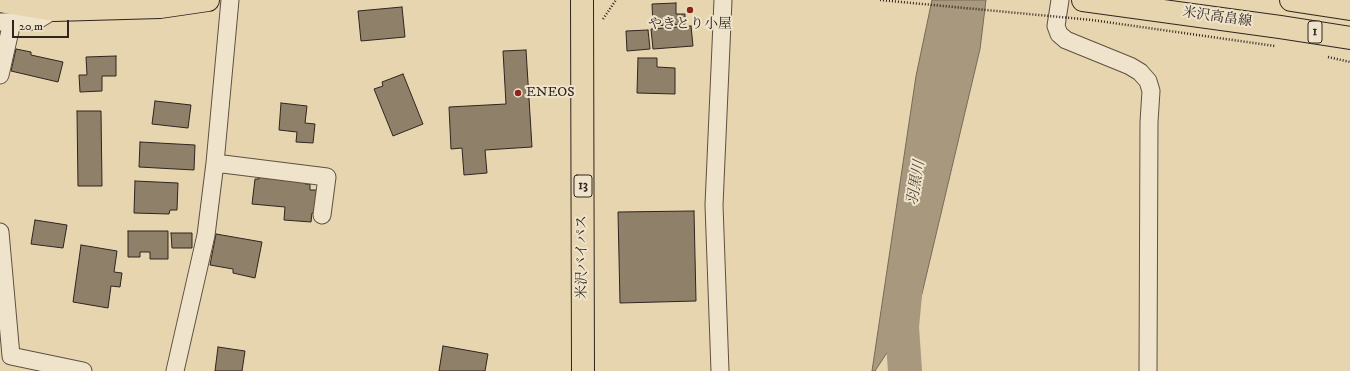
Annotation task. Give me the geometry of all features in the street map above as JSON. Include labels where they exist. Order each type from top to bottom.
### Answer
[{"type":"main road","points":[[0,1],[54,10],[98,4],[160,7],[208,0]]},
{"type":"main road","name":"米沢バイパス","points":[[582,0],[583,371]]},
{"type":"main road","name":"米沢高畠線","points":[[1083,0],[1277,36],[1350,38]]},
{"type":"main road","name":"1","points":[[1291,0],[1350,9]]},
{"type":"street","points":[[175,371],[206,235],[215,163],[230,0]]},
{"type":"street","points":[[720,371],[714,205],[723,0]]},
{"type":"street","points":[[1060,0],[1056,26],[1058,34],[1066,40],[1130,66],[1140,72],[1148,80],[1150,91],[1148,371]]},
{"type":"street","points":[[0,75],[6,22],[36,21],[54,10]]},
{"type":"street","points":[[215,163],[327,177],[322,215]]},
{"type":"street","points":[[0,232],[11,356],[83,371]]},
{"type":"path","points":[[880,0],[1277,36]]},
{"type":"water","points":[[932,0],[986,0],[980,49],[920,302],[875,371],[872,371],[916,76]]},
{"type":"building","points":[[676,3],[676,14],[685,14],[685,24],[653,26],[652,4]]},
{"type":"building","points":[[402,7],[405,37],[361,41],[358,11]]},
{"type":"building","points":[[691,26],[693,46],[653,49],[651,29]]},
{"type":"building","points":[[648,30],[650,49],[627,51],[626,31]]},
{"type":"building","points":[[16,49],[31,52],[31,55],[63,62],[58,82],[11,71]]},
{"type":"building","points":[[526,50],[532,147],[485,150],[487,173],[464,175],[462,148],[451,149],[449,107],[506,104],[503,51]]},
{"type":"building","points":[[116,56],[116,76],[102,76],[102,91],[80,92],[79,75],[87,75],[86,57]]},
{"type":"building","points":[[638,58],[657,58],[657,67],[675,68],[675,94],[637,93]]},
{"type":"building","points":[[403,74],[423,124],[393,136],[374,89],[383,86],[382,82]]},
{"type":"building","points":[[155,101],[191,105],[188,128],[152,124]]},
{"type":"building","points":[[281,103],[307,106],[305,123],[315,124],[313,143],[296,142],[297,132],[279,130]]},
{"type":"building","points":[[77,111],[101,111],[102,186],[78,186]]},
{"type":"building","points":[[140,142],[195,145],[194,170],[139,167]]},
{"type":"building","points":[[259,177],[306,180],[305,184],[310,184],[310,190],[317,190],[315,213],[312,213],[311,222],[284,220],[285,207],[252,204],[255,179],[259,179]]},
{"type":"building","points":[[135,181],[178,183],[177,210],[170,210],[169,214],[134,213]]},
{"type":"building","points":[[694,211],[696,301],[620,303],[618,212]]},
{"type":"building","points":[[35,220],[67,225],[63,248],[31,244]]},
{"type":"building","points":[[128,231],[168,231],[168,259],[150,259],[150,252],[140,252],[140,257],[128,257]]},
{"type":"building","points":[[171,233],[192,233],[192,248],[172,248]]},
{"type":"building","points":[[216,234],[262,242],[255,278],[233,273],[233,269],[210,265]]},
{"type":"building","points":[[81,245],[117,251],[114,272],[122,273],[120,287],[111,286],[108,308],[73,302]]},
{"type":"building","points":[[443,346],[488,354],[485,371],[439,371]]},
{"type":"building","points":[[218,347],[245,351],[242,371],[215,371]]},
{"type":"waterway","name":"羽黒川","points":[[905,371],[902,327],[906,284]]},
{"type":"place","name":"やきとり小屋","points":[[690,10]]},
{"type":"place","name":"ENEOS","points":[[518,93]]}]
